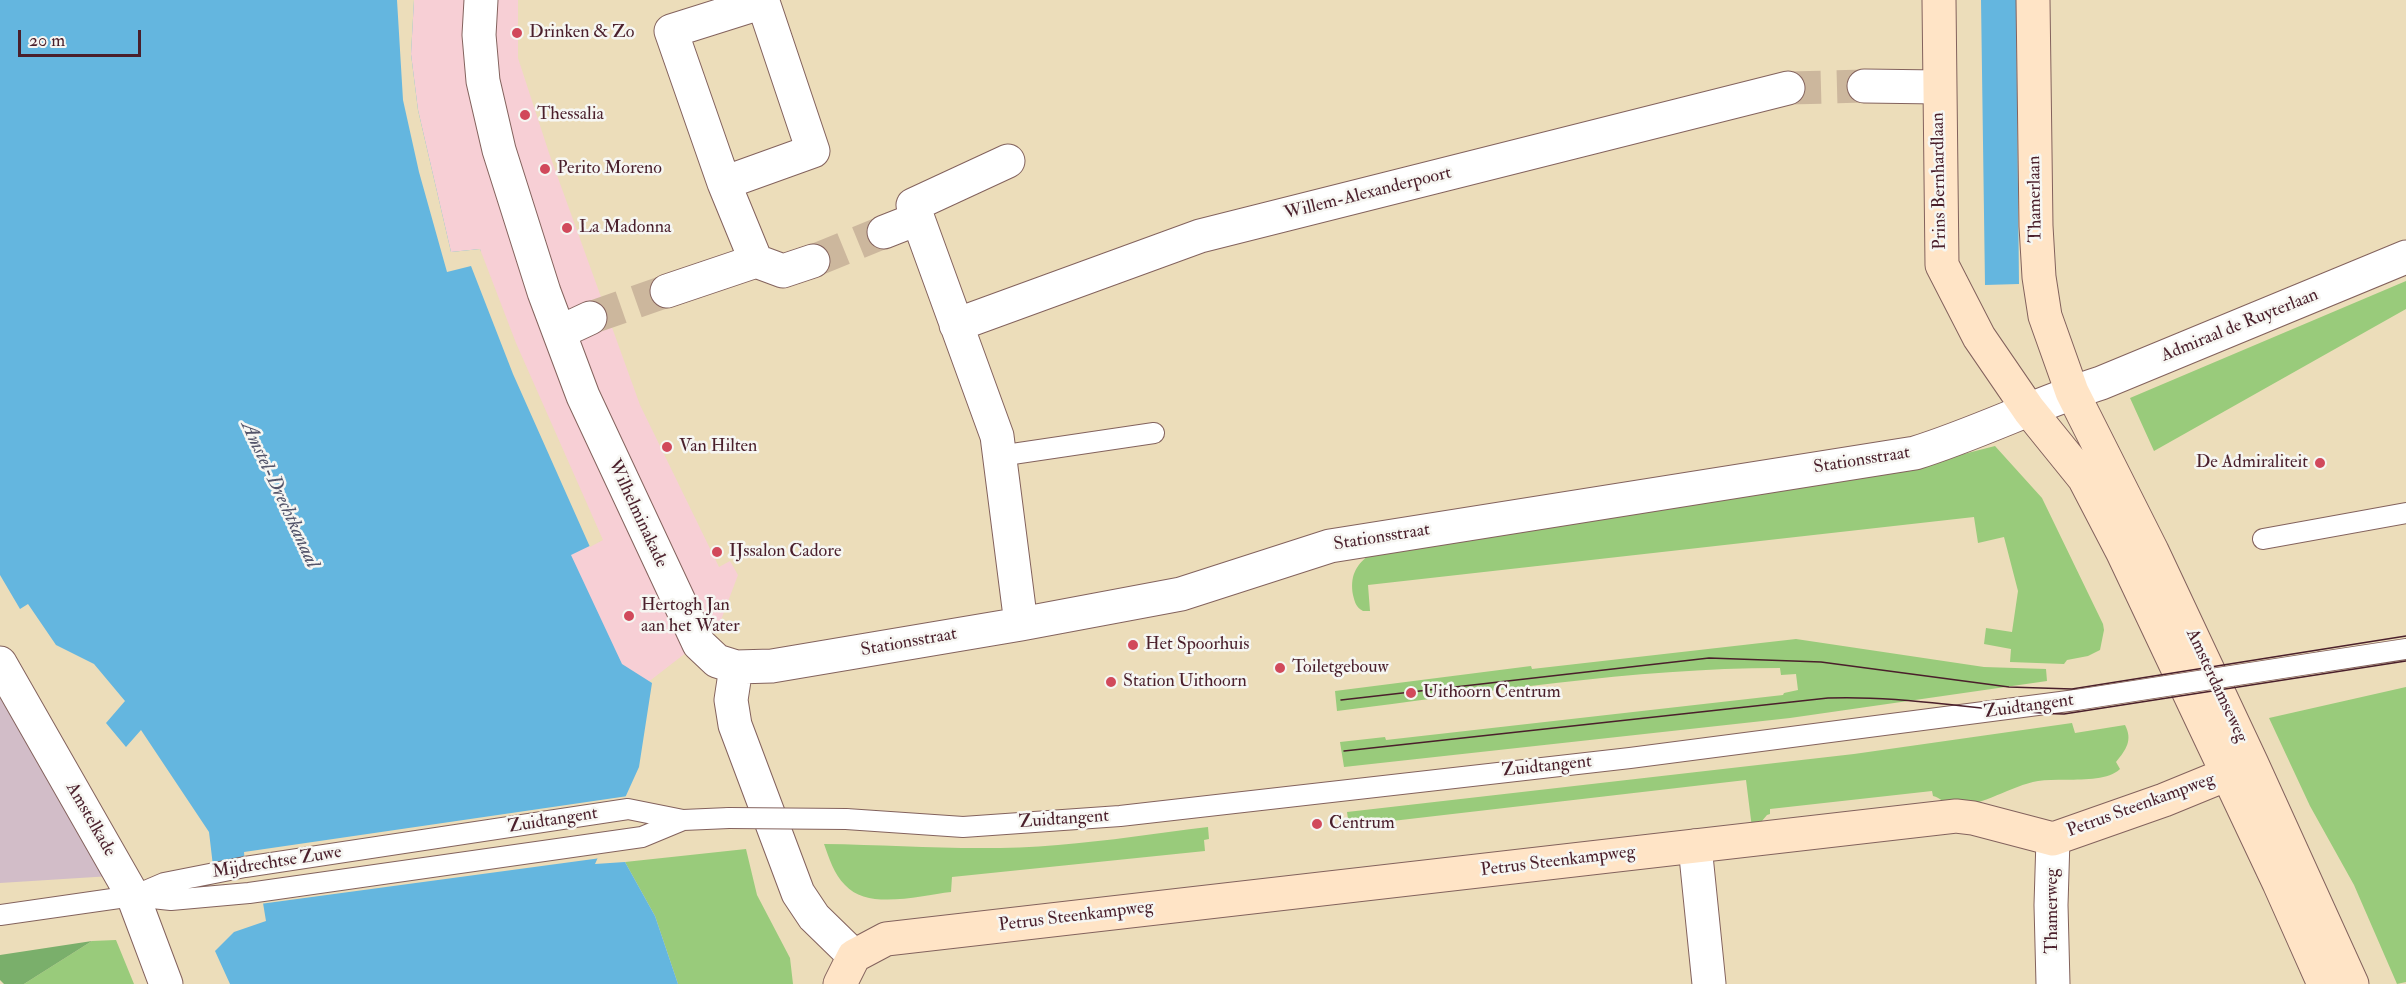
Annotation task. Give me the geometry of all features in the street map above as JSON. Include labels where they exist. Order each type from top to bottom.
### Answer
[{"type":"street","name":"Wilhelminakade","points":[[482,0],[478,35],[481,70],[496,139],[544,292],[583,396],[699,644],[717,661],[736,667]]},
{"type":"street","name":"Prins Bernhardlaan","points":[[1939,0],[1942,265],[1979,337],[2029,410]]},
{"type":"street","name":"Thamerlaan","points":[[2033,0],[2036,226],[2039,277],[2045,316],[2072,392]]},
{"type":"street","points":[[724,183],[813,151],[762,1],[671,31],[724,183],[756,261]]},
{"type":"street","points":[[1864,86],[1939,87]]},
{"type":"street","name":"Willem-Alexanderpoort","points":[[956,325],[1200,236],[1788,88]]},
{"type":"street","points":[[1008,161],[913,205],[997,436],[1021,624]]},
{"type":"street","points":[[884,232],[917,219]]},
{"type":"street","name":"Admiraal de Ruyterlaan","points":[[2029,410],[2072,392],[2112,379],[2406,258]]},
{"type":"street","points":[[667,291],[756,261],[783,271],[813,261]]},
{"type":"street","points":[[560,332],[590,318]]},
{"type":"street","name":"Amsterdamseweg","points":[[2072,392],[2152,551],[2239,769],[2279,883],[2324,984]]},
{"type":"street","name":"Amsterdamseweg","points":[[2029,410],[2084,478],[2352,984]]},
{"type":"street","name":"Stationsstraat","points":[[736,667],[772,666],[1021,624],[1181,594],[1330,546],[1915,453],[2029,410]]},
{"type":"street","name":"Amstelkade","points":[[0,663],[134,896],[166,984]]},
{"type":"street","points":[[736,667],[731,700],[735,725],[798,893],[847,970]]},
{"type":"street","name":"Petrus Steenkampweg","points":[[847,970],[886,939],[1956,816],[1973,818],[2053,839],[2164,800],[2239,769]]},
{"type":"street","name":"Thamerweg","points":[[2053,839],[2051,905],[2053,984]]},
{"type":"street","points":[[1695,846],[1709,984]]},
{"type":"lane","points":[[999,456],[1155,433]]},
{"type":"lane","points":[[2264,539],[2406,513]]},
{"type":"lane","name":"Zuidtangent","points":[[422,841],[628,809],[683,820],[846,819],[963,827],[1120,816],[1630,758],[2076,700],[2406,649]]},
{"type":"lane","name":"Zuidtangent","points":[[426,868],[642,837],[683,820]]},
{"type":"lane","name":"Mijdrechtse Zuwe","points":[[134,896],[164,883],[245,867],[422,841]]},
{"type":"lane","name":"Mijdrechtse Zuwe","points":[[0,915],[134,896],[171,900],[249,893],[426,868]]},
{"type":"shaded area","points":[[410,0],[518,0],[518,58],[549,153],[640,405],[719,567],[730,561],[738,575],[718,628],[647,683],[620,667],[567,555],[448,256],[408,59]]},
{"type":"shaded area","points":[[0,698],[36,757],[111,876],[0,883]]},
{"type":"green space","points":[[2406,281],[2406,309],[2154,451],[2130,398]]},
{"type":"green space","points":[[1995,446],[2042,498],[2103,624],[2100,650],[2088,656],[2067,660],[2064,664],[2010,662],[2011,649],[1984,644],[1986,628],[2012,632],[2018,591],[2004,537],[1978,543],[1974,517],[1368,585],[1370,611],[1363,611],[1359,608],[1353,595],[1352,583],[1355,572],[1360,563],[1369,555],[1769,493],[1901,470]]},
{"type":"green space","points":[[1796,639],[1984,667],[2046,669],[2047,681],[1790,718],[1344,767],[1340,742],[1385,737],[1386,740],[1783,695],[1798,690],[1796,674],[1781,675],[1780,668],[1669,672],[1614,677],[1337,711],[1335,691],[1531,666],[1532,669]]},
{"type":"green space","points":[[2406,687],[2406,982],[2397,984],[2354,885],[2310,806],[2269,718]]},
{"type":"green space","points":[[2072,723],[2075,733],[2125,725],[2128,740],[2116,762],[2120,769],[2113,774],[2093,779],[2038,781],[1964,805],[1948,805],[1933,796],[1932,791],[1770,809],[1770,814],[1756,828],[1752,828],[1746,780],[1349,826],[1347,812],[1854,754]]},
{"type":"green space","points":[[1208,827],[1209,839],[1204,840],[1205,851],[952,877],[951,892],[895,899],[867,897],[855,893],[838,876],[824,844],[970,848],[1028,847]]},
{"type":"green space","points":[[746,849],[757,895],[790,958],[793,984],[678,984],[655,916],[625,862]]},
{"type":"green space","points":[[116,940],[134,984],[24,984],[92,941]]},
{"type":"green space","points":[[92,941],[24,984],[4,984],[0,980],[0,955]]},
{"type":"water","name":"Amstel-Drechtkanaal","points":[[0,0],[414,0],[411,54],[418,110],[451,252],[480,249],[513,344],[600,541],[571,555],[622,664],[652,683],[639,767],[595,864],[625,862],[655,916],[678,984],[230,984],[215,951],[234,932],[266,921],[256,861],[213,866],[209,832],[141,730],[126,747],[106,723],[125,701],[94,664],[56,645],[28,604],[20,609],[0,575]]},
{"type":"water","points":[[1981,0],[2016,0],[2019,284],[1985,285]]},
{"type":"pier","points":[[397,0],[414,0],[411,54],[418,110],[451,252],[480,249],[516,343],[603,540],[590,547],[513,374],[471,266],[447,272],[419,172],[403,100]]},
{"type":"pier","points":[[628,796],[601,858],[260,904],[253,864],[245,865],[244,852]]},
{"type":"tunnel","points":[[1788,88],[1864,86]]},
{"type":"tunnel","points":[[813,261],[884,232]]},
{"type":"tunnel","points":[[590,318],[667,291]]},
{"type":"tram line","points":[[1341,700],[1709,658],[1821,662],[2009,687],[2072,689],[2406,636]]},
{"type":"tram line","points":[[1344,751],[1828,698],[1917,701],[2064,714],[2406,661]]},
{"type":"place","name":"Drinken & Zo","points":[[517,33]]},
{"type":"place","name":"Thessalia","points":[[525,115]]},
{"type":"place","name":"Perito Moreno","points":[[545,169]]},
{"type":"place","name":"La Madonna","points":[[567,228]]},
{"type":"place","name":"Van Hilten","points":[[667,447]]},
{"type":"place","name":"De Admiraliteit","points":[[2320,463]]},
{"type":"place","name":"IJssalon Cadore","points":[[717,552]]},
{"type":"place","name":"Hertogh Jan aan het Water","points":[[629,616]]},
{"type":"place","name":"Het Spoorhuis","points":[[1133,645]]},
{"type":"place","name":"Toiletgebouw","points":[[1280,668]]},
{"type":"place","name":"Station Uithoorn","points":[[1111,682]]},
{"type":"place","name":"Uithoorn Centrum","points":[[1411,693]]},
{"type":"place","name":"Centrum","points":[[1317,824]]}]
